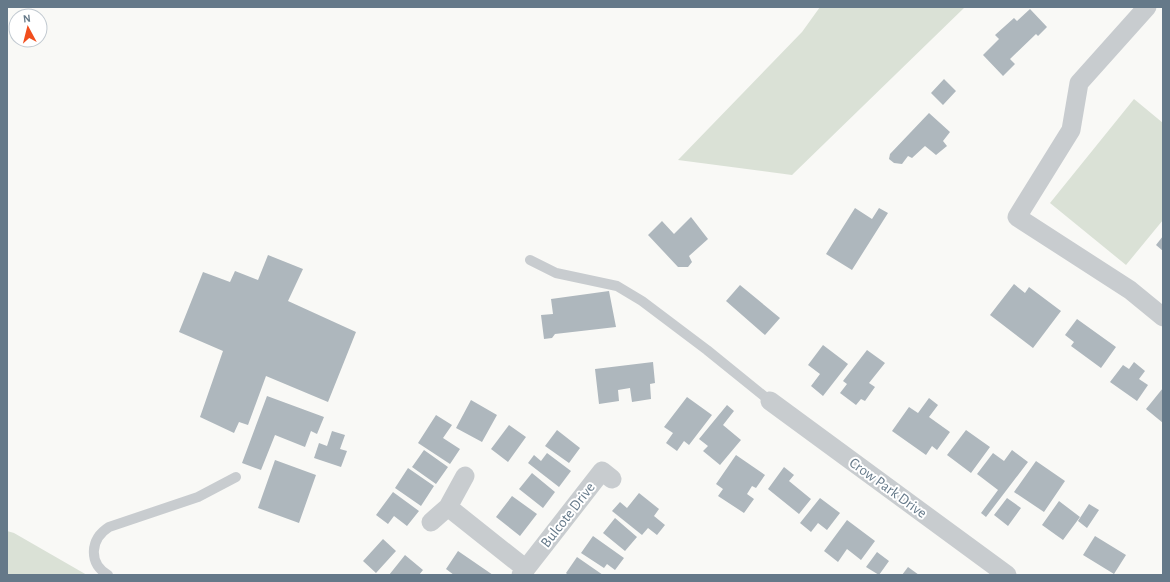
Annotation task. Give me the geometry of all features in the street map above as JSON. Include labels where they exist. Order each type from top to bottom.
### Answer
[{"type":"street","points":[[1147,7],[1079,83],[1071,130],[1017,217],[1130,290],[1163,317]]},
{"type":"street","name":"Crow Park Drive","points":[[770,401],[1007,575]]},
{"type":"street","name":"Bulcote Drive","points":[[448,508],[524,572],[602,471]]},
{"type":"street","points":[[431,522],[448,508],[465,476]]},
{"type":"lane","points":[[530,260],[556,273],[617,286],[642,301],[702,346],[770,401]]},
{"type":"lane","points":[[108,575],[102,572],[98,566],[95,559],[94,550],[98,537],[109,527],[198,497],[236,477]]},
{"type":"shaded area","points":[[820,7],[965,7],[792,175],[678,160],[802,32]]},
{"type":"shaded area","points":[[1134,99],[1163,123],[1163,220],[1126,265],[1050,203]]},
{"type":"shaded area","points":[[7,531],[14,533],[87,575],[7,575]]},
{"type":"building","points":[[1030,9],[1047,27],[1038,36],[1036,34],[1010,59],[1015,64],[1003,76],[983,55],[999,39],[995,35],[1014,18],[1017,21]]},
{"type":"building","points":[[944,79],[956,91],[943,105],[931,93]]},
{"type":"building","points":[[929,113],[950,132],[943,141],[947,146],[936,155],[925,146],[912,158],[908,156],[902,164],[894,163],[889,159],[890,154]]},
{"type":"building","points":[[855,208],[872,219],[879,208],[888,213],[852,270],[826,254]]},
{"type":"building","points":[[691,217],[708,239],[689,256],[692,262],[688,267],[678,267],[648,235],[662,221],[674,234]]},
{"type":"building","points":[[1163,236],[1163,251],[1156,245]]},
{"type":"building","points":[[268,255],[303,269],[288,301],[356,332],[328,402],[266,376],[248,425],[239,422],[234,433],[200,417],[223,351],[179,332],[203,272],[230,282],[235,271],[258,280]]},
{"type":"building","points":[[1014,284],[1025,293],[1029,287],[1061,311],[1033,348],[990,315]]},
{"type":"building","points":[[740,285],[780,318],[765,335],[726,301]]},
{"type":"building","points":[[609,291],[616,327],[555,334],[552,338],[544,339],[541,315],[553,314],[551,299]]},
{"type":"building","points":[[1077,319],[1116,347],[1101,368],[1071,346],[1074,342],[1065,335]]},
{"type":"building","points":[[823,345],[848,364],[823,396],[811,386],[820,374],[808,365]]},
{"type":"building","points":[[867,350],[885,363],[869,383],[875,387],[865,401],[861,399],[856,405],[840,393],[847,384],[843,381]]},
{"type":"building","points":[[653,362],[655,383],[650,384],[651,399],[632,402],[630,388],[618,390],[619,401],[599,404],[595,369]]},
{"type":"building","points":[[1134,362],[1145,371],[1139,379],[1148,385],[1137,401],[1110,382],[1123,365],[1129,369]]},
{"type":"building","points":[[1163,388],[1163,423],[1146,409]]},
{"type":"building","points":[[267,396],[324,417],[317,434],[311,431],[305,447],[275,435],[261,470],[242,463]]},
{"type":"building","points":[[687,397],[712,415],[689,445],[684,441],[677,451],[666,443],[673,433],[664,427]]},
{"type":"building","points":[[929,398],[938,405],[929,417],[950,432],[937,450],[932,446],[926,455],[892,431],[909,407],[918,413]]},
{"type":"building","points":[[471,400],[497,415],[482,442],[456,428]]},
{"type":"building","points":[[727,405],[734,411],[723,425],[741,440],[720,465],[703,451],[708,446],[699,439]]},
{"type":"building","points":[[436,415],[452,425],[443,438],[460,449],[450,464],[418,443]]},
{"type":"building","points":[[509,425],[526,437],[508,462],[491,449]]},
{"type":"building","points":[[557,430],[580,448],[569,463],[545,446]]},
{"type":"building","points":[[966,430],[990,447],[971,473],[947,455]]},
{"type":"building","points":[[332,431],[345,435],[340,449],[347,451],[341,467],[314,458],[319,443],[327,446]]},
{"type":"building","points":[[424,450],[448,467],[436,484],[412,467]]},
{"type":"building","points":[[1012,450],[1028,462],[986,517],[981,513],[998,490],[977,474],[993,453],[1004,461]]},
{"type":"building","points":[[547,453],[571,471],[559,487],[528,463],[534,455],[541,461]]},
{"type":"building","points":[[736,455],[765,475],[756,488],[752,486],[747,494],[754,499],[744,513],[718,496],[723,489],[716,484]]},
{"type":"building","points":[[275,460],[316,475],[299,523],[258,508]]},
{"type":"building","points":[[1036,461],[1065,481],[1044,512],[1014,492]]},
{"type":"building","points":[[784,467],[794,475],[789,481],[811,499],[799,514],[768,489]]},
{"type":"building","points":[[408,468],[434,486],[421,506],[395,488]]},
{"type":"building","points":[[532,473],[555,492],[543,508],[519,489]]},
{"type":"building","points":[[393,492],[419,511],[407,526],[394,516],[388,524],[376,515]]},
{"type":"building","points":[[639,493],[659,509],[654,516],[665,525],[657,535],[648,528],[642,535],[612,511],[620,502],[627,508]]},
{"type":"building","points":[[512,496],[537,514],[520,536],[496,517]]},
{"type":"building","points":[[820,498],[840,513],[827,530],[818,523],[811,532],[800,523]]},
{"type":"building","points":[[1007,498],[1021,508],[1008,526],[994,515]]},
{"type":"building","points":[[1059,501],[1080,517],[1063,540],[1042,525]]},
{"type":"building","points":[[1089,504],[1099,510],[1087,528],[1078,521]]},
{"type":"building","points":[[615,518],[637,537],[625,551],[603,533]]},
{"type":"building","points":[[847,520],[875,541],[861,560],[847,549],[838,562],[824,551]]},
{"type":"building","points":[[593,536],[624,558],[615,570],[607,564],[604,568],[581,553]]},
{"type":"building","points":[[1095,536],[1126,555],[1114,574],[1083,555]]},
{"type":"building","points":[[383,539],[396,551],[376,573],[363,561]]},
{"type":"building","points":[[458,551],[493,575],[454,575],[446,569]]},
{"type":"building","points":[[877,552],[889,561],[879,575],[866,567]]},
{"type":"building","points":[[405,555],[423,570],[419,575],[389,575]]},
{"type":"building","points":[[577,557],[603,575],[568,575],[566,573]]},
{"type":"building","points":[[908,567],[919,575],[902,575]]}]
